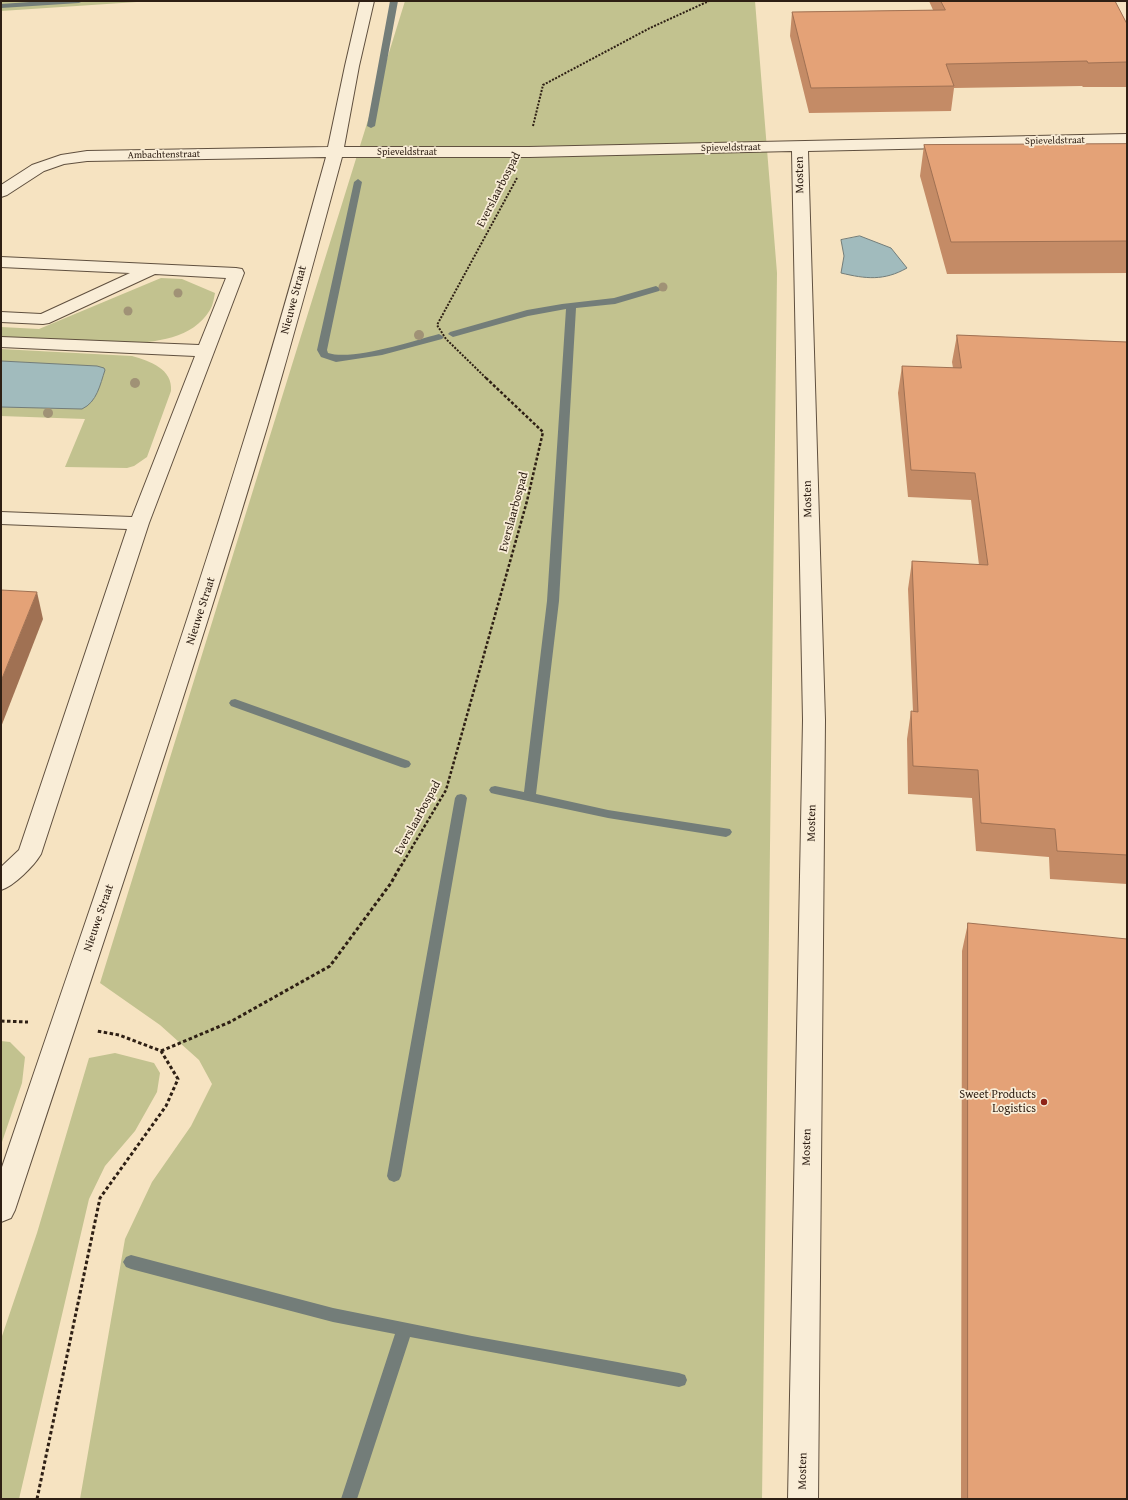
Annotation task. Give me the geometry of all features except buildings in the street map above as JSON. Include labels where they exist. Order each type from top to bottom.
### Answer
[{"type":"street","name":"Nieuwe Straat","points":[[1,1210],[228,527],[278,360],[335,152],[352,63],[367,1]]},
{"type":"street","name":"Spieveldstraat","points":[[335,152],[529,152],[1127,139]]},
{"type":"street","name":"Mosten","points":[[800,147],[814,720],[803,1499]]},
{"type":"street","name":"Ambachtenstraat","points":[[1,192],[38,168],[61,160],[87,156],[335,152]]},
{"type":"street","points":[[1,262],[156,268],[236,273],[139,523],[29,854],[1,881]]},
{"type":"street","points":[[1,317],[43,319],[156,268]]},
{"type":"street","points":[[1,342],[205,351]]},
{"type":"street","points":[[1,518],[139,523]]},
{"type":"path","name":"Everslaarbospad","points":[[161,1051],[230,1022],[330,966],[391,883],[446,790],[527,501],[543,432],[446,339],[437,325],[522,168],[529,152],[533,124],[543,85],[650,28],[709,1]]},
{"type":"path","points":[[37,1499],[100,1198],[166,1106],[178,1079],[161,1051],[119,1035],[63,1024]]},
{"type":"green space","points":[[1,1],[152,1],[1,11]]},
{"type":"green space","points":[[405,1],[755,1],[777,273],[762,1499],[80,1499],[125,1239],[152,1182],[191,1126],[212,1084],[199,1060],[160,1025],[100,983]]},
{"type":"green space","points":[[161,278],[182,279],[215,293],[210,310],[199,323],[186,332],[170,338],[134,343],[1,338],[1,327],[39,329]]},
{"type":"green space","points":[[1,349],[132,356],[146,360],[159,367],[171,383],[171,391],[147,457],[134,466],[127,468],[65,467],[85,419],[1,416]]},
{"type":"green space","points":[[1,1041],[10,1042],[25,1057],[22,1083],[1,1145]]},
{"type":"green space","points":[[115,1053],[154,1063],[160,1073],[157,1092],[135,1131],[105,1166],[89,1199],[19,1499],[1,1499],[1,1339],[37,1233],[89,1058]]},
{"type":"water","points":[[860,236],[891,248],[907,268],[890,275],[875,278],[859,277],[841,273],[844,256],[841,240]]},
{"type":"water","points":[[1,361],[97,366],[104,368],[105,370],[95,398],[82,409],[1,407]]},
{"type":"waterway","points":[[1,6],[79,1]]},
{"type":"waterway","points":[[371,126],[394,1]]},
{"type":"waterway","points":[[358,182],[322,350],[324,355],[336,359],[382,352],[439,337]]},
{"type":"waterway","points":[[453,334],[527,313],[562,307],[615,301],[656,289]]},
{"type":"waterway","points":[[529,797],[553,601],[571,306]]},
{"type":"waterway","points":[[235,703],[405,764]]},
{"type":"waterway","points":[[495,790],[529,797]]},
{"type":"waterway","points":[[529,797],[608,814],[726,832]]},
{"type":"waterway","points":[[394,1176],[461,798]]},
{"type":"waterway","points":[[131,1262],[333,1315],[405,1329]]},
{"type":"waterway","points":[[349,1499],[405,1329]]},
{"type":"waterway","points":[[405,1329],[679,1380]]},
{"type":"place","name":"Sweet Products Logistics","points":[[1044,1102]]}]
